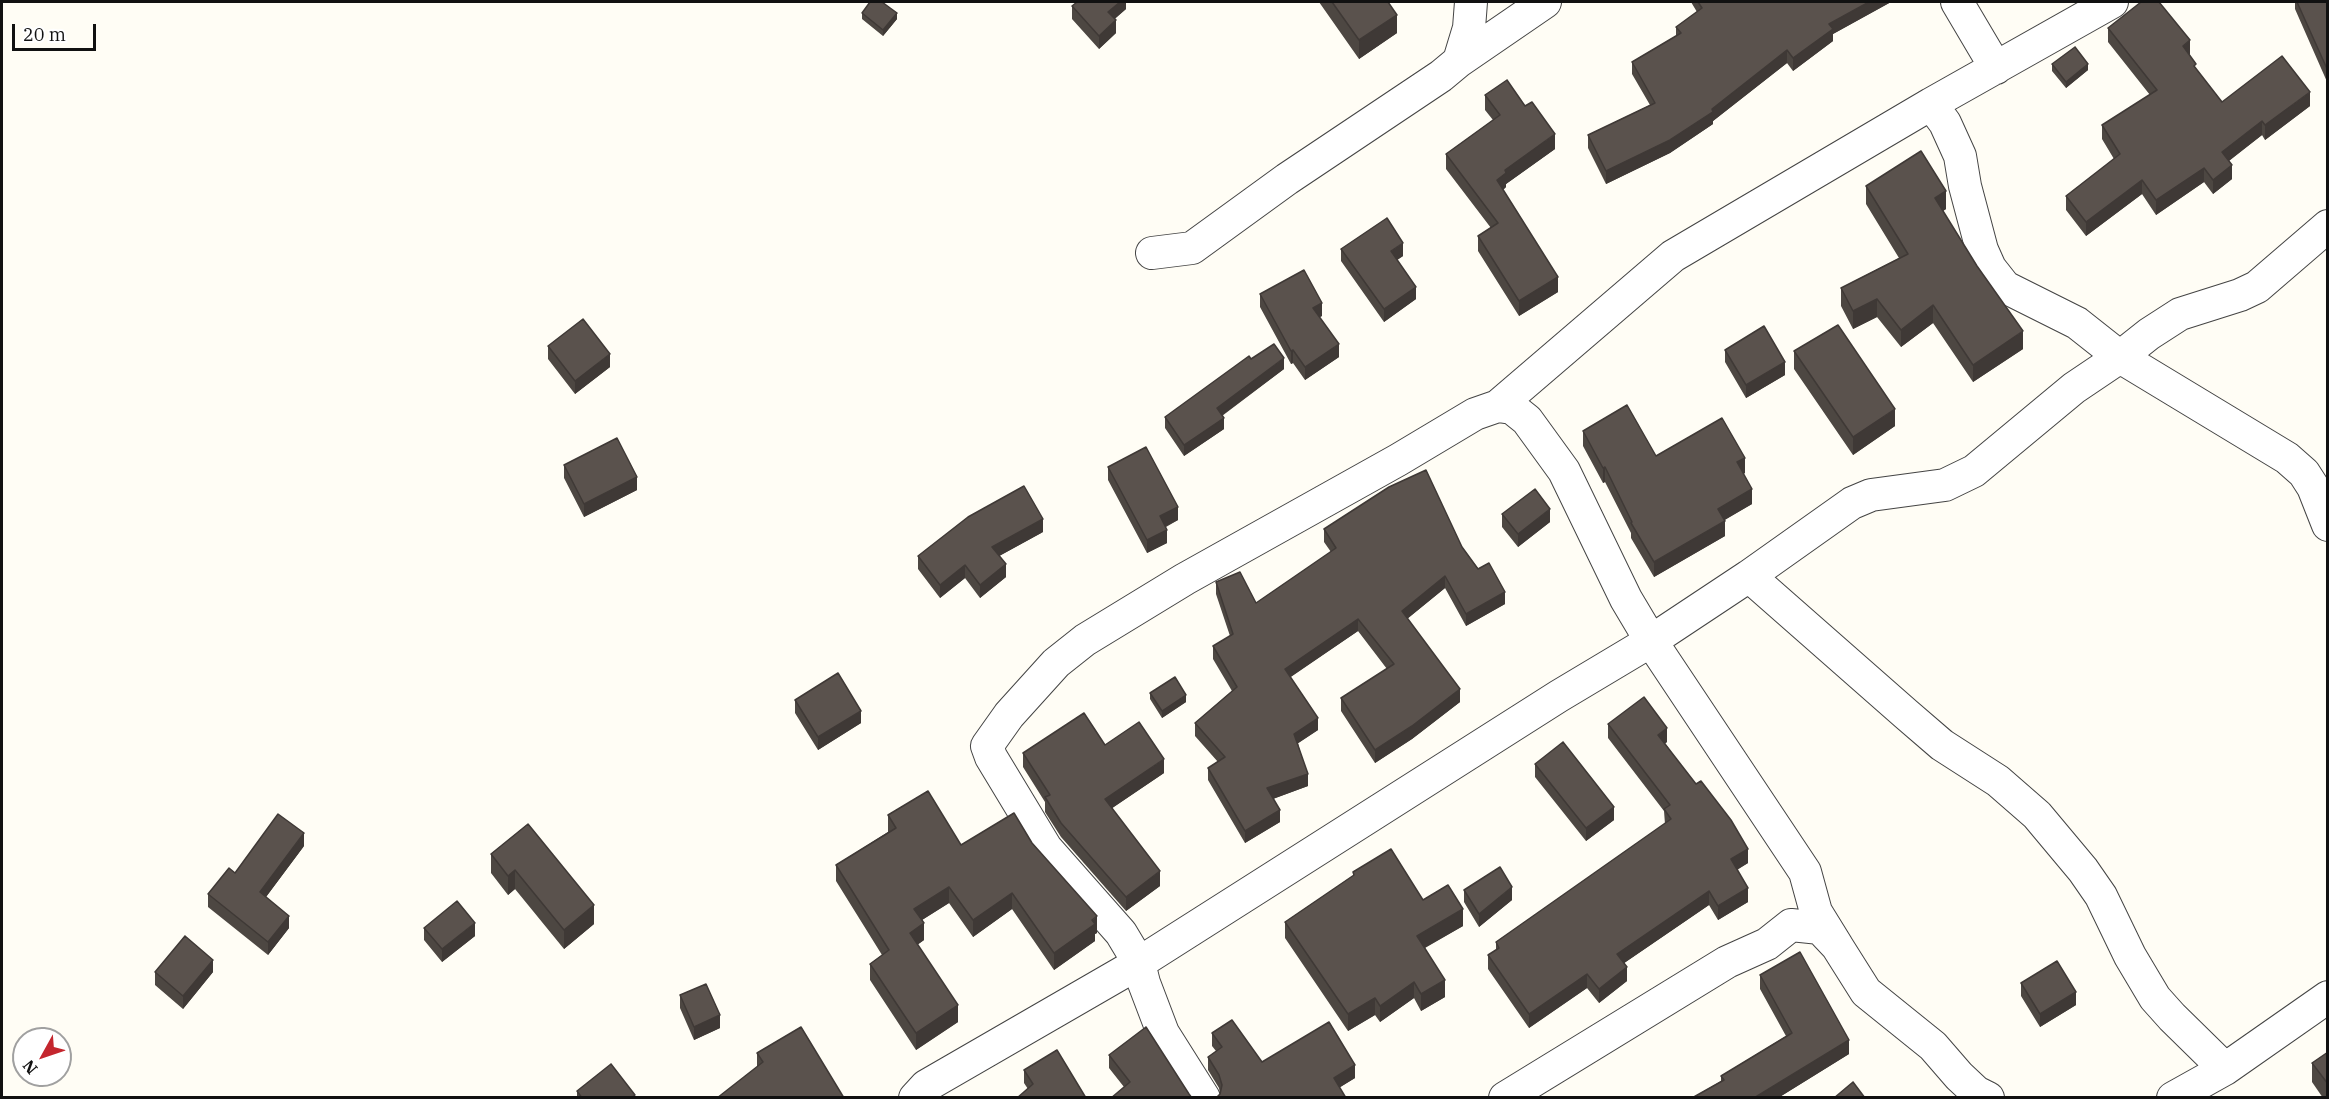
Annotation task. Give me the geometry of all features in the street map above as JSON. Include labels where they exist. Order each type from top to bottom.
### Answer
[{"type":"street","points":[[1459,61],[1469,28],[1471,2]]},
{"type":"street","points":[[1152,253],[1192,248],[1287,179],[1441,76],[1545,2]]},
{"type":"street","points":[[1958,2],[1996,68]]},
{"type":"street","points":[[1204,1098],[1163,1033],[1139,963],[1121,933],[1046,848],[991,757],[987,746],[1010,715],[1056,663],[1085,640],[1185,579],[1398,460],[1475,414],[1498,406],[1673,256],[1932,104],[2112,2]]},
{"type":"street","points":[[1932,104],[1945,123],[1960,156],[1965,186],[1983,250],[1990,267],[2005,287],[2077,323],[2120,357],[2287,458],[2304,473],[2313,487],[2328,525]]},
{"type":"street","points":[[915,1098],[926,1086],[1139,963],[1559,696],[1651,641],[1749,576],[1852,503],[1871,495],[1945,485],[1974,471],[2074,388],[2149,334],[2180,314],[2240,295],[2257,287],[2328,226]]},
{"type":"street","points":[[1498,406],[1512,408],[1527,420],[1564,471],[1605,559],[1651,641],[1805,872],[1816,912],[1866,992],[1933,1046],[1976,1092],[1988,1098]]},
{"type":"street","points":[[1749,576],[1942,745],[1998,781],[2037,815],[2083,870],[2101,896],[2130,956],[2155,998],[2225,1069]]},
{"type":"street","points":[[1505,1098],[1727,962],[1767,944],[1791,925],[1820,928],[1837,946]]},
{"type":"street","points":[[2173,1098],[2225,1069],[2328,997]]},
{"type":"street","points":[[1945,1060],[1953,1098]]},
{"type":"building","points":[[870,2],[882,2],[897,13],[883,30],[862,13]]},
{"type":"building","points":[[1077,2],[1120,2],[1108,12],[1116,20],[1099,36],[1072,6]]},
{"type":"building","points":[[1332,2],[1388,2],[1397,15],[1359,40]]},
{"type":"building","points":[[1698,2],[1869,2],[1829,24],[1833,29],[1793,58],[1787,50],[1712,109],[1713,112],[1670,140],[1606,171],[1588,135],[1655,103],[1632,62],[1681,33],[1676,27],[1702,8]]},
{"type":"building","points":[[2141,2],[2159,2],[2190,40],[2183,46],[2196,64],[2194,66],[2222,102],[2282,56],[2310,92],[2265,125],[2262,121],[2222,152],[2232,165],[2213,180],[2204,168],[2156,200],[2142,180],[2086,222],[2066,196],[2120,154],[2102,125],[2157,90],[2108,28]]},
{"type":"building","points":[[2297,2],[2328,2],[2328,71]]},
{"type":"building","points":[[2075,47],[2088,64],[2066,82],[2052,64]]},
{"type":"building","points":[[1507,80],[1525,106],[1532,102],[1555,134],[1505,170],[1506,173],[1497,180],[1558,277],[1519,301],[1478,236],[1498,223],[1446,154],[1500,115],[1485,95]]},
{"type":"building","points":[[1921,151],[1946,191],[1935,198],[1977,266],[2023,331],[1973,365],[1933,305],[1901,330],[1877,299],[1853,311],[1841,288],[1908,254],[1866,186]]},
{"type":"building","points":[[1387,218],[1403,243],[1391,251],[1416,287],[1384,309],[1341,249]]},
{"type":"building","points":[[1304,270],[1322,303],[1313,308],[1339,344],[1305,367],[1293,350],[1291,351],[1260,294]]},
{"type":"building","points":[[583,319],[610,354],[575,381],[548,346]]},
{"type":"building","points":[[1838,325],[1895,409],[1853,437],[1794,351]]},
{"type":"building","points":[[1764,326],[1785,362],[1746,385],[1725,350]]},
{"type":"building","points":[[1274,344],[1284,358],[1217,408],[1224,418],[1184,445],[1165,417],[1249,356],[1251,359]]},
{"type":"building","points":[[1627,405],[1656,456],[1722,418],[1745,458],[1737,462],[1752,489],[1718,509],[1725,521],[1654,562],[1631,523],[1605,467],[1603,468],[1583,431]]},
{"type":"building","points":[[617,438],[637,477],[584,504],[564,465]]},
{"type":"building","points":[[1146,447],[1178,507],[1160,516],[1167,530],[1147,540],[1108,467]]},
{"type":"building","points":[[1426,470],[1462,547],[1478,569],[1489,563],[1505,592],[1466,614],[1445,576],[1402,611],[1460,689],[1412,726],[1375,750],[1341,698],[1394,664],[1358,619],[1285,669],[1318,718],[1294,734],[1308,774],[1267,788],[1280,810],[1245,831],[1208,768],[1225,757],[1195,723],[1237,687],[1213,646],[1233,634],[1216,582],[1240,572],[1256,603],[1336,548],[1324,529],[1389,487]]},
{"type":"building","points":[[1024,486],[1043,519],[992,547],[1006,564],[980,585],[965,565],[940,585],[918,556],[968,517]]},
{"type":"building","points":[[1535,489],[1550,509],[1518,534],[1502,514]]},
{"type":"building","points":[[838,673],[861,711],[818,737],[795,700]]},
{"type":"building","points":[[1175,677],[1186,695],[1162,711],[1150,693]]},
{"type":"building","points":[[1644,697],[1667,728],[1658,735],[1696,784],[1701,781],[1731,820],[1748,849],[1731,859],[1748,888],[1718,906],[1709,891],[1617,954],[1627,967],[1599,989],[1587,974],[1529,1014],[1488,955],[1499,948],[1496,942],[1671,819],[1664,809],[1670,805],[1608,724]]},
{"type":"building","points":[[1084,713],[1105,745],[1139,722],[1164,759],[1105,799],[1160,871],[1126,897],[1061,823],[1045,797],[1050,795],[1023,753]]},
{"type":"building","points":[[1563,742],[1614,807],[1586,828],[1535,764]]},
{"type":"building","points":[[928,791],[961,845],[1014,813],[1032,843],[1097,916],[1092,920],[1095,924],[1054,953],[1012,893],[973,920],[949,887],[914,909],[924,923],[910,933],[958,1005],[916,1033],[870,964],[889,950],[836,865],[896,828],[888,815]]},
{"type":"building","points":[[278,814],[304,833],[260,892],[289,916],[268,942],[208,894],[229,868],[235,873]]},
{"type":"building","points":[[528,824],[594,905],[564,930],[515,870],[508,876],[491,854]]},
{"type":"building","points":[[1391,849],[1423,900],[1448,885],[1463,909],[1417,936],[1445,980],[1421,994],[1414,982],[1380,1006],[1375,998],[1348,1014],[1285,922],[1354,875],[1353,872]]},
{"type":"building","points":[[1500,867],[1512,887],[1479,914],[1464,890]]},
{"type":"building","points":[[457,901],[475,923],[442,949],[424,928]]},
{"type":"building","points":[[185,936],[213,960],[183,996],[155,972]]},
{"type":"building","points":[[1800,952],[1849,1040],[1754,1098],[1692,1098],[1724,1080],[1721,1076],[1792,1033],[1760,975]]},
{"type":"building","points":[[2057,961],[2076,992],[2040,1014],[2021,983]]},
{"type":"building","points":[[706,984],[720,1015],[694,1027],[680,995]]},
{"type":"building","points":[[1232,1020],[1262,1062],[1329,1022],[1355,1065],[1334,1078],[1346,1098],[1216,1098],[1220,1094],[1222,1085],[1208,1057],[1222,1047],[1212,1033]]},
{"type":"building","points":[[801,1027],[844,1098],[717,1098],[763,1062],[757,1053]]},
{"type":"building","points":[[1146,1027],[1192,1098],[1111,1098],[1130,1082],[1109,1055]]},
{"type":"building","points":[[1057,1050],[1086,1098],[1017,1098],[1033,1084],[1024,1070]]},
{"type":"building","points":[[2328,1052],[2328,1084],[2312,1063]]},
{"type":"building","points":[[611,1064],[635,1095],[631,1098],[582,1098],[577,1091]]},
{"type":"building","points":[[1853,1082],[1865,1098],[1834,1098]]}]
